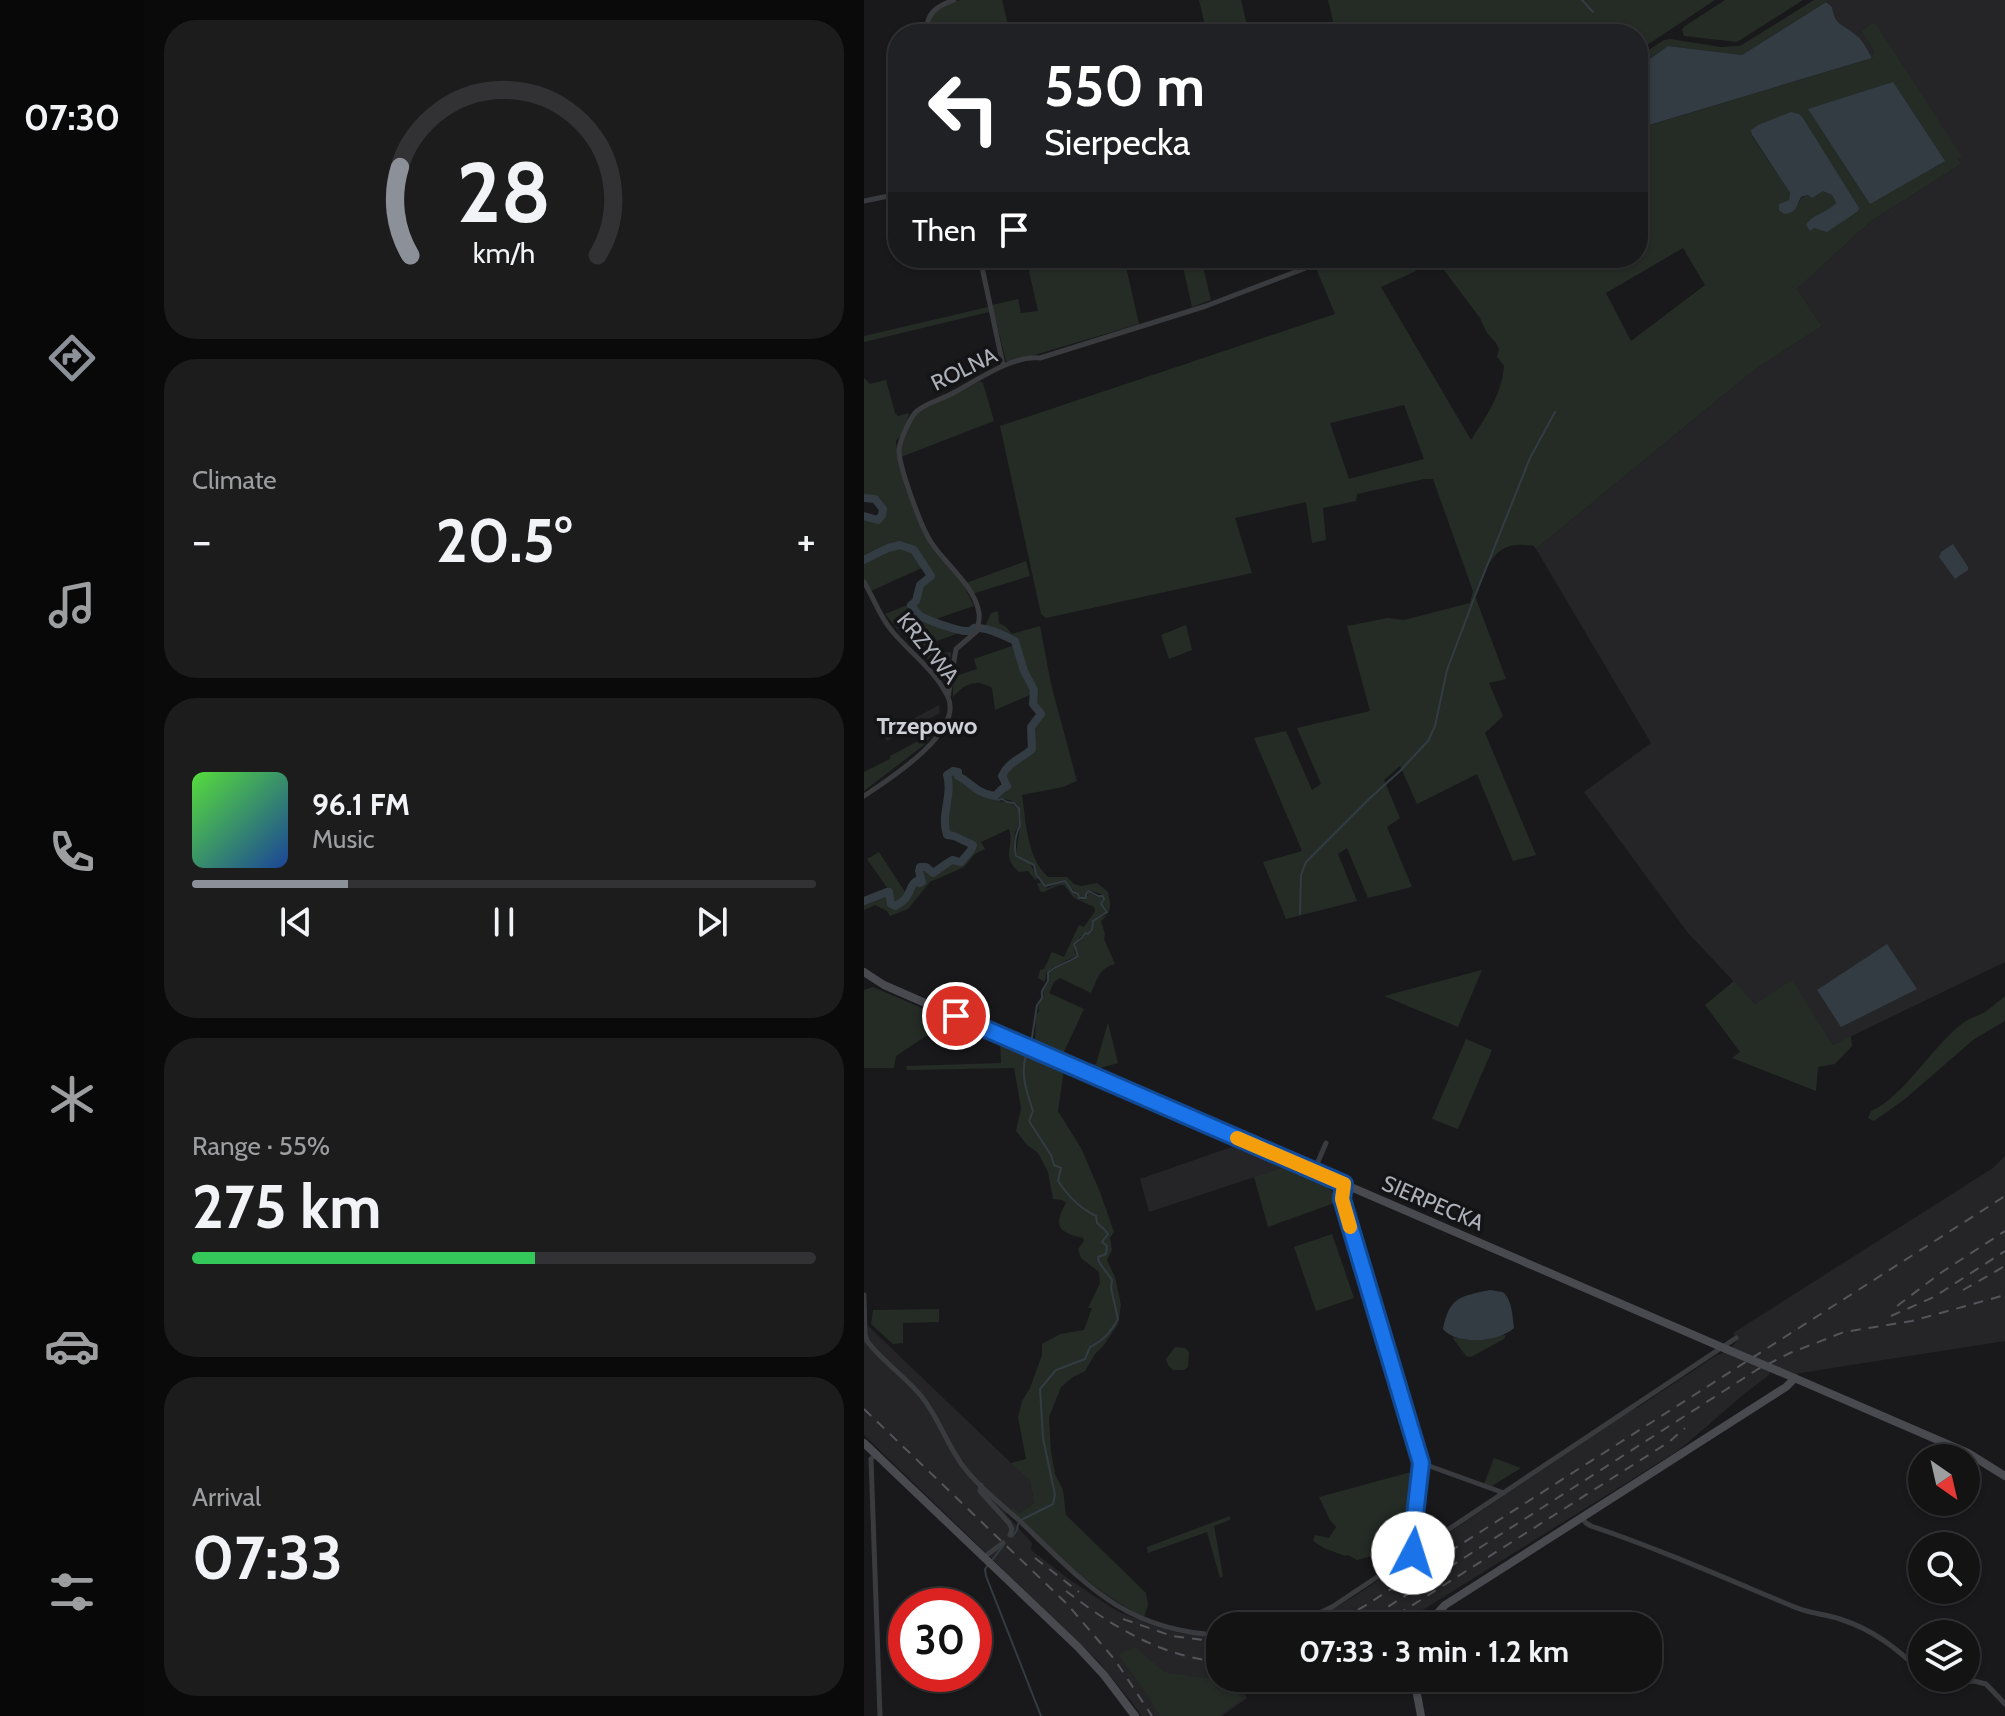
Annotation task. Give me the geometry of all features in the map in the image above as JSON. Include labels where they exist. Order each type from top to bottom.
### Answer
[{"type":"street","points":[[928,24],[929,15],[936,7],[954,0]]},
{"type":"street","points":[[864,201],[888,196]]},
{"type":"street","points":[[982,268],[1003,365]]},
{"type":"street","name":"ROLNA","points":[[948,697],[956,649],[978,628],[979,614],[962,579],[925,531],[901,465],[900,444],[911,418],[917,411],[1003,365],[1040,358],[1154,323],[1306,268]]},
{"type":"street","name":"KRZYWA","points":[[864,582],[885,622],[929,667],[950,700],[950,717],[932,743],[864,796]]},
{"type":"street","name":"SIERPECKA","points":[[865,974],[884,985],[1968,1453],[2005,1476]]},
{"type":"street","points":[[1314,1171],[1326,1143]]},
{"type":"street","points":[[1344,1184],[1342,1199],[1421,1463],[1413,1553]]},
{"type":"street","points":[[864,1295],[867,1341],[922,1397],[962,1465],[981,1485],[1083,1582],[1126,1612],[1175,1630],[1206,1633]]},
{"type":"street","points":[[1322,1612],[1736,1338]]},
{"type":"street","points":[[1439,1612],[1445,1605],[1786,1387],[1795,1378]]},
{"type":"street","points":[[864,1443],[1087,1656],[1135,1716]]},
{"type":"street","points":[[876,1454],[871,1459],[880,1716]]},
{"type":"street","points":[[1421,1463],[1504,1493]]},
{"type":"street","points":[[981,1485],[980,1491],[1009,1523],[1012,1529],[1010,1535]]},
{"type":"street","points":[[1582,1518],[1591,1526],[1801,1610],[1839,1618],[1873,1632],[1908,1659]]},
{"type":"street","points":[[985,1558],[1003,1543]]},
{"type":"street","points":[[1980,1682],[1986,1684],[2005,1704]]},
{"type":"street","points":[[1417,1692],[1421,1716]]},
{"type":"shaded area","points":[[960,0],[1002,0],[1008,24],[931,24],[936,10]]},
{"type":"shaded area","points":[[1199,0],[1241,0],[1247,24],[1205,24]]},
{"type":"shaded area","points":[[1328,0],[1715,0],[1648,44],[1648,24],[1334,24]]},
{"type":"shaded area","points":[[1725,0],[1803,0],[1737,42],[1684,36],[1682,29],[1685,26]]},
{"type":"shaded area","points":[[1814,0],[1829,0],[1742,55],[1668,46],[1648,59],[1648,50],[1670,39],[1721,47],[1740,46]]},
{"type":"shaded area","points":[[2005,0],[2005,962],[1833,1045],[1792,981],[1755,1004],[1688,933],[1584,792],[1651,743],[1536,549],[1754,370],[1822,326],[1797,289],[1871,221],[1961,164],[1958,159],[1961,157],[1875,22],[1861,31],[1876,52],[1872,58],[1857,36],[1839,25],[1832,7],[1826,2]]},
{"type":"shaded area","points":[[1826,2],[1832,7],[1838,22],[1859,38],[1872,58],[1648,125],[1648,60],[1668,46],[1742,55]]},
{"type":"shaded area","points":[[1875,22],[1962,157],[1958,159],[1961,164],[1871,221],[1797,289],[1822,326],[1754,370],[1536,549],[1534,546],[1520,545],[1501,551],[1489,565],[1475,596],[1506,679],[1489,683],[1503,716],[1485,733],[1536,855],[1513,861],[1477,774],[1417,804],[1400,766],[1384,780],[1400,818],[1387,827],[1412,887],[1368,898],[1347,848],[1338,854],[1357,901],[1286,919],[1263,862],[1302,851],[1254,738],[1286,731],[1312,790],[1321,784],[1297,728],[1370,711],[1347,626],[1388,618],[1404,620],[1470,603],[1473,591],[1433,479],[1357,494],[1356,501],[1323,508],[1326,540],[1312,543],[1306,502],[1235,518],[1252,573],[1046,618],[1041,614],[1000,426],[1335,314],[1316,268],[1414,268],[1416,271],[1381,287],[1471,440],[1497,396],[1504,366],[1497,357],[1499,349],[1496,343],[1442,268],[1648,268],[1648,126],[1872,58],[1875,52],[1861,31]],"holes":[[[1803,118],[1858,211],[1814,228],[1808,221],[1833,208],[1836,204],[1832,195],[1823,190],[1812,198],[1808,195],[1801,198],[1798,204],[1779,204],[1789,200],[1790,193],[1752,136]],[[1683,248],[1705,285],[1631,341],[1606,293]],[[1404,405],[1424,459],[1349,479],[1330,423]]]},
{"type":"shaded area","points":[[1893,82],[1945,161],[1870,204],[1808,109]]},
{"type":"shaded area","points":[[1791,112],[1803,118],[1859,208],[1827,232],[1814,228],[1810,231],[1806,225],[1836,203],[1832,195],[1823,191],[1812,198],[1808,195],[1801,197],[1793,211],[1784,214],[1779,210],[1779,204],[1789,200],[1790,193],[1752,135],[1751,130],[1758,125]]},
{"type":"shaded area","points":[[1028,268],[1126,268],[1139,324],[1006,361],[992,305],[1018,299],[1021,313],[1038,311]]},
{"type":"shaded area","points":[[1183,268],[1203,268],[1211,300],[1192,307]]},
{"type":"shaded area","points":[[988,307],[989,312],[864,342],[864,336]]},
{"type":"shaded area","points":[[864,378],[870,384],[886,380],[895,413],[898,416],[909,413],[904,432],[896,441],[898,459],[925,534],[963,584],[974,606],[933,620],[919,613],[913,604],[917,601],[921,585],[932,577],[910,545],[895,546],[864,558],[864,517],[878,521],[884,509],[874,498],[864,497]]},
{"type":"shaded area","points":[[980,381],[994,421],[901,457],[903,438],[916,414]]},
{"type":"shaded area","points":[[1953,544],[1968,567],[1955,579],[1939,557]]},
{"type":"shaded area","points":[[899,547],[914,553],[924,567],[871,591],[864,580],[864,561]]},
{"type":"shaded area","points":[[1026,561],[1030,576],[972,594],[966,583]]},
{"type":"shaded area","points":[[910,604],[918,615],[962,632],[920,647],[942,653],[951,652],[948,686],[919,647],[901,633],[885,614]]},
{"type":"shaded area","points":[[998,611],[999,623],[1012,634],[1040,626],[1051,684],[1077,781],[1022,795],[1032,850],[1048,877],[1067,877],[1081,886],[1097,883],[1108,892],[1110,901],[1109,911],[1105,918],[1101,921],[1104,939],[1115,964],[1102,971],[1091,993],[1060,978],[1054,982],[1049,993],[1084,1009],[1062,1056],[1035,1043],[1038,1004],[1049,982],[1048,976],[1079,956],[1075,945],[1085,934],[1093,931],[1093,921],[1106,915],[1108,911],[1102,904],[1105,899],[1103,895],[1089,890],[1084,898],[1080,898],[1065,880],[1046,886],[1034,864],[1029,862],[1038,878],[1035,880],[1028,871],[1019,872],[1010,861],[1009,829],[981,842],[985,849],[975,854],[964,867],[930,882],[908,909],[890,916],[875,905],[864,910],[864,902],[888,893],[890,904],[895,907],[908,897],[917,881],[922,883],[921,867],[933,873],[944,869],[949,862],[961,863],[972,850],[973,843],[946,831],[948,776],[953,771],[979,794],[1012,803],[1018,810],[1015,857],[1028,862],[1017,855],[1021,819],[1018,806],[1012,801],[997,797],[1008,788],[1008,782],[1003,777],[1014,761],[1023,760],[1033,749],[1032,727],[1044,712],[1033,704],[1035,692],[1017,641],[985,627],[991,613]]},
{"type":"shaded area","points":[[1186,625],[1192,650],[1169,659],[1161,635]]},
{"type":"shaded area","points":[[1015,645],[1021,672],[1032,694],[995,710],[992,688],[981,683],[971,684],[953,697],[953,677],[977,669],[974,659]]},
{"type":"shaded area","points":[[939,705],[940,713],[887,741],[883,735]]},
{"type":"shaded area","points":[[933,733],[924,745],[864,791],[864,772]]},
{"type":"shaded area","points":[[879,852],[907,895],[898,903],[891,904],[890,892],[867,859]]},
{"type":"shaded area","points":[[1041,882],[1047,888],[1065,882],[1080,900],[1086,899],[1089,892],[1102,897],[1100,904],[1106,912],[1092,921],[1091,931],[1084,932],[1076,943],[1074,951],[1077,956],[1046,973],[1045,982],[1038,978],[1052,952],[1064,957],[1079,925],[1084,927],[1095,911],[1094,907],[1074,898],[1064,885],[1041,892],[1037,884]]},
{"type":"shaded area","points":[[1887,944],[1917,989],[1841,1027],[1817,990]]},
{"type":"shaded area","points":[[1482,970],[1458,1027],[1384,996]]},
{"type":"shaded area","points":[[1792,980],[1833,1045],[1851,1036],[1852,1046],[1835,1064],[1818,1067],[1816,1091],[1732,1058],[1740,1052],[1705,1005],[1734,981],[1755,1004]]},
{"type":"shaded area","points":[[873,987],[950,1020],[896,1056],[894,1068],[864,1068],[864,990]]},
{"type":"shaded area","points":[[2005,996],[2003,1022],[1973,1040],[1905,1099],[1874,1121],[1868,1118],[1871,1111],[1895,1095],[1965,1021],[1985,1012]]},
{"type":"shaded area","points":[[1108,1023],[1118,1063],[1093,1070],[1086,1067],[1096,1064]]},
{"type":"shaded area","points":[[1466,1039],[1492,1050],[1458,1129],[1432,1119]]},
{"type":"shaded area","points":[[1000,1042],[1064,1069],[1058,1111],[1081,1148],[1114,1232],[1110,1238],[1112,1250],[1107,1260],[1115,1277],[1121,1305],[1118,1324],[1085,1371],[1061,1387],[1049,1417],[1051,1451],[1055,1474],[1063,1490],[1066,1515],[1146,1593],[1148,1605],[1144,1617],[1090,1582],[1010,1510],[1013,1507],[1019,1513],[1034,1503],[1030,1481],[1011,1463],[1026,1459],[1018,1417],[1042,1355],[1042,1344],[1060,1334],[1084,1330],[1092,1308],[1088,1308],[1100,1283],[1099,1272],[1081,1258],[1078,1249],[1083,1238],[1061,1228],[1060,1218],[1066,1203],[1053,1199],[1048,1172],[1038,1153],[1016,1131],[1021,1108],[1014,1068],[907,1070],[906,1066],[1001,1063]]},
{"type":"shaded area","points":[[1237,1145],[1288,1166],[1149,1212],[1140,1179]]},
{"type":"shaded area","points":[[2005,1156],[2005,1341],[1794,1374],[1770,1372],[1679,1450],[1419,1612],[1327,1612],[1633,1409],[1726,1352],[1737,1341],[1733,1333],[1993,1168]]},
{"type":"shaded area","points":[[1288,1166],[1330,1189],[1337,1202],[1268,1227],[1254,1177]]},
{"type":"shaded area","points":[[1332,1234],[1354,1298],[1316,1311],[1294,1247]]},
{"type":"shaded area","points":[[1490,1290],[1503,1292],[1507,1296],[1514,1328],[1499,1336],[1478,1340],[1458,1338],[1443,1329],[1453,1304],[1471,1294]]},
{"type":"shaded area","points":[[939,1309],[939,1322],[903,1323],[903,1343],[893,1344],[871,1324],[873,1310]]},
{"type":"shaded area","points":[[864,1322],[1030,1481],[1034,1503],[1019,1513],[1013,1507],[1006,1514],[1032,1543],[1031,1550],[1117,1611],[1179,1633],[1206,1636],[1206,1692],[1243,1692],[1247,1698],[1222,1716],[1141,1716],[1099,1662],[864,1435]]},
{"type":"shaded area","points":[[1506,1335],[1471,1357],[1466,1356],[1452,1337],[1466,1340]]},
{"type":"shaded area","points":[[1175,1347],[1185,1348],[1189,1352],[1188,1367],[1184,1370],[1173,1370],[1168,1365],[1166,1359]]},
{"type":"shaded area","points":[[1494,1458],[1521,1468],[1492,1486],[1484,1484]]},
{"type":"shaded area","points":[[1415,1471],[1403,1552],[1394,1558],[1393,1553],[1387,1552],[1357,1560],[1313,1541],[1315,1535],[1329,1538],[1336,1527],[1319,1497]]},
{"type":"shaded area","points":[[1230,1516],[1230,1520],[1214,1526],[1223,1576],[1220,1578],[1207,1532],[1148,1553],[1147,1547]]},
{"type":"shaded area","points":[[1135,1647],[1164,1672],[1206,1678],[1206,1692],[1237,1692],[1242,1699],[1219,1716],[1160,1716],[1119,1655]]},
{"type":"waterway","points":[[1582,0],[1593,12]]},
{"type":"waterway","points":[[1300,914],[1301,875],[1306,862],[1428,741],[1435,726],[1447,670],[1473,601],[1530,458],[1555,412]]},
{"type":"waterway","points":[[864,498],[875,499],[883,509],[878,520],[864,516]]},
{"type":"waterway","points":[[864,560],[900,545],[914,550],[931,576],[920,585],[916,601],[911,605],[919,615],[951,628],[968,631],[985,629],[1015,641],[1024,671],[1034,690],[1033,704],[1041,714],[1031,727],[1032,749],[1005,771],[1002,776],[1007,786],[995,796],[978,790],[958,776],[958,772],[947,775],[947,835],[973,845],[961,862],[952,860],[933,873],[926,867],[920,867],[922,882],[915,882],[905,899],[895,906],[891,904],[889,892],[864,901]]},
{"type":"waterway","points":[[995,796],[998,800],[1014,803],[1019,809],[1016,856],[1034,865],[1036,874],[1045,886],[1065,881],[1079,898],[1086,898],[1089,891],[1103,896],[1101,904],[1107,912],[1093,921],[1092,930],[1074,944],[1078,956],[1048,973],[1048,981],[1037,1005],[1031,1044]]},
{"type":"waterway","points":[[1023,1519],[1053,1504],[1055,1495],[1043,1438],[1040,1389],[1056,1370],[1085,1359],[1090,1347],[1106,1336],[1118,1319],[1112,1280],[1098,1257],[1106,1254],[1107,1246],[1102,1242],[1108,1234],[1097,1223],[1096,1216],[1075,1202],[1058,1181],[1061,1168],[1054,1165],[1029,1121],[1033,1111],[1024,1073],[1028,1050]]},
{"type":"waterway","points":[[1012,1537],[1018,1524]]},
{"type":"waterway","points":[[992,1560],[1003,1546]]},
{"type":"waterway","points":[[988,1565],[986,1576],[1041,1716]]},
{"type":"railway","points":[[1353,1612],[2005,1196]]},
{"type":"railway","points":[[1897,1306],[2005,1231]]},
{"type":"railway","points":[[1891,1316],[1934,1297],[2005,1251]]},
{"type":"railway","points":[[1963,1290],[2005,1266]]},
{"type":"railway","points":[[1380,1612],[1758,1369],[1844,1332],[1912,1321],[2005,1295]]},
{"type":"railway","points":[[864,1409],[1068,1605],[1115,1660],[1152,1716]]},
{"type":"railway","points":[[1402,1612],[1669,1442],[1685,1428]]},
{"type":"railway","points":[[1035,1558],[1079,1592]]},
{"type":"railway","points":[[1066,1591],[1138,1638],[1206,1660]]},
{"type":"railway","points":[[1123,1619],[1172,1636],[1206,1640]]},
{"type":"slow traffic","points":[[1237,1138],[1344,1184],[1341,1195],[1350,1227]]},
{"type":"district","name":"Trzepowo","points":[[927,725]]},
{"type":"route","points":[[956,1016],[1344,1184],[1342,1199],[1421,1463],[1413,1553]]}]
